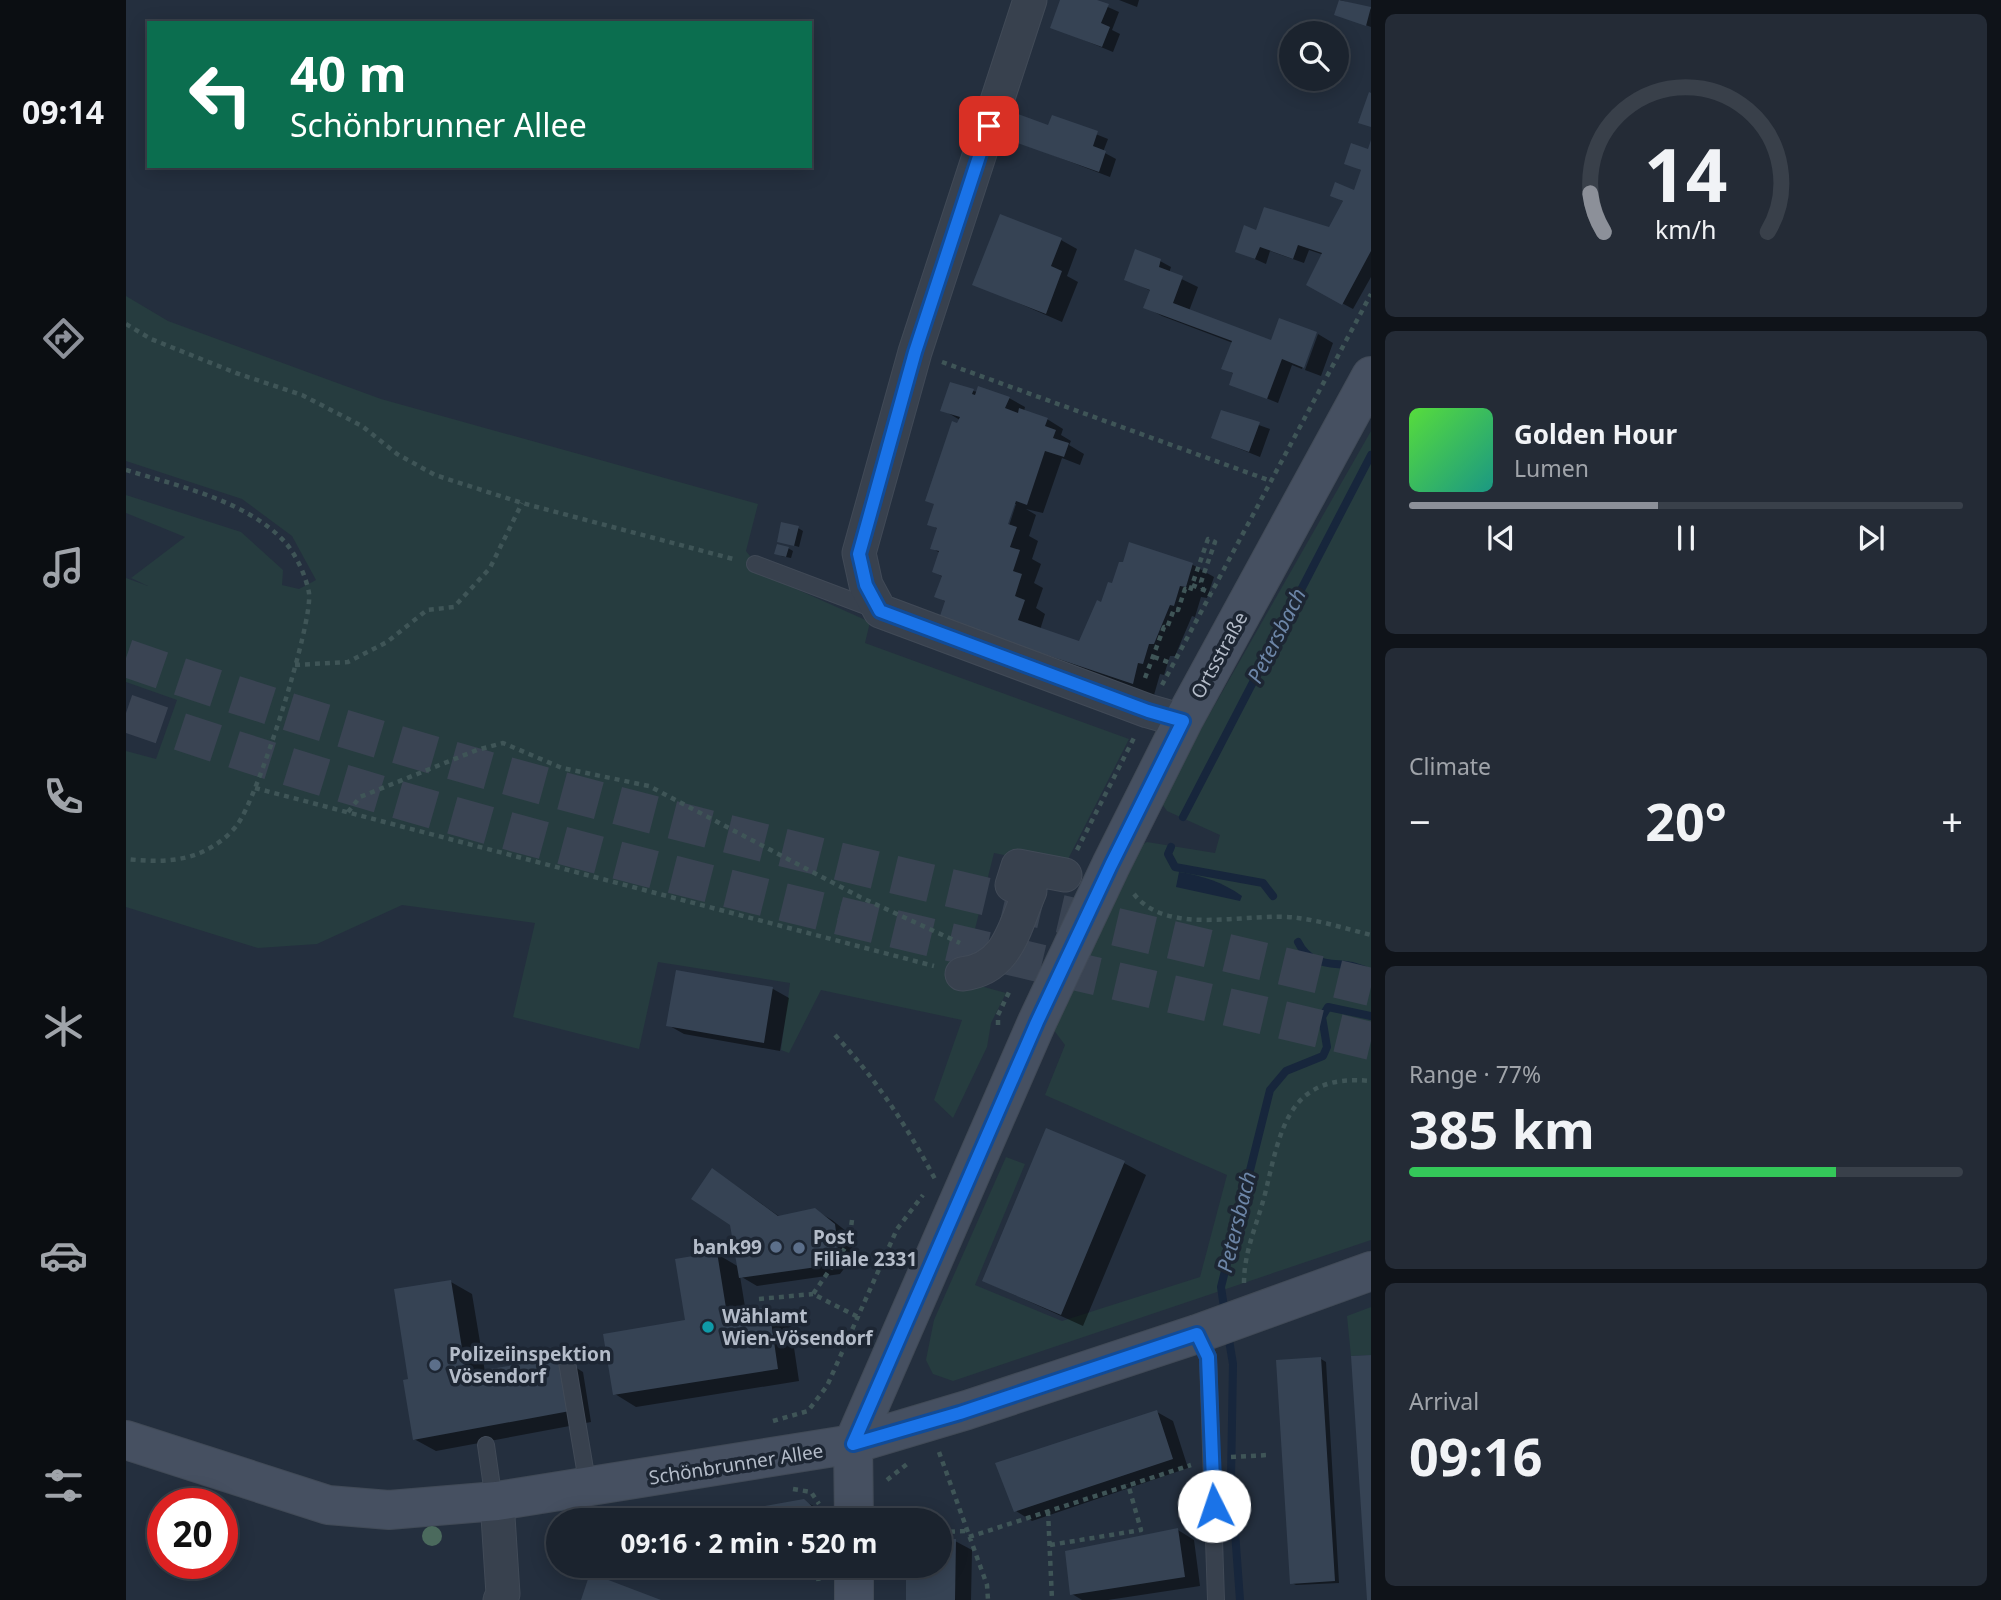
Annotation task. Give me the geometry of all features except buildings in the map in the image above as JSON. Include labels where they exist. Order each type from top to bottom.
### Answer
[{"type":"main road","name":"Ortsstraße","points":[[853,1508],[853,1444],[1037,1022],[1111,865],[1158,705],[1371,376]]},
{"type":"main road","name":"Schönbrunner Allee","points":[[126,1440],[328,1504],[389,1510],[495,1501],[853,1444],[960,1413],[1224,1317],[1371,1271]]},
{"type":"main road","points":[[854,1578],[854,1600]]},
{"type":"street","points":[[1030,0],[915,352],[859,554],[866,585],[880,611],[1158,705]]},
{"type":"street","points":[[962,974],[975,972],[1002,956],[1030,891],[1012,886],[1017,866],[1065,875]]},
{"type":"street","points":[[495,1501],[503,1594],[500,1600]]},
{"type":"lane","points":[[755,564],[880,611]]},
{"type":"lane","points":[[1216,1600],[1208,1357],[1224,1317]]},
{"type":"lane","points":[[566,1356],[589,1487]]},
{"type":"lane","points":[[486,1445],[495,1501]]},
{"type":"path","points":[[1158,705],[1173,664],[1371,294]]},
{"type":"path","points":[[126,324],[151,339],[236,373],[302,395],[362,426],[397,454],[435,475],[522,503],[755,564]]},
{"type":"path","points":[[915,352],[1271,481]]},
{"type":"path","points":[[126,470],[247,513],[285,541],[301,568],[309,594],[305,636],[255,788],[237,825],[213,847],[170,862],[126,859]]},
{"type":"path","points":[[295,665],[348,662],[387,642],[427,610],[454,607],[490,568],[522,503]]},
{"type":"path","points":[[1158,705],[1154,657],[1174,608],[1178,610],[1185,589],[1190,591],[1208,539],[1215,542],[1200,582],[1203,589]]},
{"type":"path","points":[[1192,585],[1211,593]]},
{"type":"path","points":[[1154,657],[1173,664]]},
{"type":"path","points":[[348,812],[360,797],[477,750],[503,744],[562,768],[649,786],[860,897],[995,960]]},
{"type":"path","points":[[255,788],[962,974]]},
{"type":"path","points":[[1111,865],[1139,902],[1159,916],[1297,917],[1371,935]]},
{"type":"path","points":[[835,1035],[871,1073],[906,1126],[935,1180]]},
{"type":"path","points":[[1224,1317],[1264,1196],[1276,1141],[1294,1105],[1315,1086],[1347,1078],[1371,1081]]},
{"type":"path","points":[[768,1423],[808,1411],[827,1386],[897,1229],[935,1180],[941,1168]]},
{"type":"path","points":[[813,1294],[849,1242],[852,1220]]},
{"type":"path","points":[[759,1299],[813,1294],[858,1317]]},
{"type":"path","points":[[928,1455],[939,1452],[987,1586],[988,1600]]},
{"type":"path","points":[[1250,1456],[1268,1455]]},
{"type":"path","points":[[969,1537],[1211,1458]]},
{"type":"path","points":[[1049,1545],[1141,1530],[1128,1484]]},
{"type":"path","points":[[1048,1511],[1052,1600]]},
{"type":"path","points":[[952,1532],[967,1531]]},
{"type":"green space","points":[[126,296],[168,321],[381,399],[758,504],[746,551],[765,575],[870,622],[865,643],[1129,739],[1064,867],[994,853],[962,981],[1006,993],[991,1023],[987,1047],[953,1118],[934,1100],[962,1020],[821,990],[789,1053],[781,1050],[790,983],[658,962],[639,1049],[513,1017],[535,923],[402,905],[317,944],[258,948],[126,907],[126,751],[156,759],[177,700],[126,682],[126,578],[148,586],[131,578],[185,537],[126,513],[126,495],[241,532],[283,570],[282,585],[299,589],[316,580],[292,536],[242,499],[126,461]]},
{"type":"green space","points":[[1371,431],[1371,1240],[953,1381],[933,1374],[926,1360],[934,1320],[1006,1157],[1025,1164],[975,1285],[1062,1321],[1200,1277],[1227,1175],[1045,1095],[1065,1045],[1050,1025],[1134,849],[1147,842],[1215,853],[1220,835],[1167,811],[1160,801]]},
{"type":"green space","points":[[1371,1307],[1371,1355],[1351,1356],[1347,1316]]},
{"type":"water","points":[[1179,872],[1220,883],[1242,896],[1240,901],[1176,887]]},
{"type":"waterway","name":"Petersbach","points":[[1183,817],[1371,455]]},
{"type":"waterway","name":"Petersbach","points":[[1171,847],[1168,854],[1175,867],[1263,883],[1273,896]]},
{"type":"waterway","name":"Petersbach","points":[[1298,942],[1305,952],[1322,962],[1352,966],[1371,974]]},
{"type":"waterway","name":"Petersbach","points":[[1225,1314],[1221,1287],[1270,1090],[1286,1071],[1323,1056],[1327,1047],[1322,1017],[1328,1007],[1371,1016]]},
{"type":"waterway","name":"Petersbach","points":[[1228,1334],[1233,1364],[1231,1477],[1240,1600]]},
{"type":"tunnel","points":[[126,658],[279,709],[588,798],[901,876],[1371,987]]},
{"type":"tunnel","points":[[126,713],[433,810],[588,852],[901,930],[1371,1041]]},
{"type":"place","name":"bank99","points":[[776,1247]]},
{"type":"place","name":"Post Filiale 2331","points":[[799,1248]]},
{"type":"place","name":"Wählamt Wien-Vösendorf","points":[[708,1327]]},
{"type":"place","name":"Polizeiinspektion Vösendorf","points":[[435,1365]]},
{"type":"route","points":[[989,126],[915,352],[859,554],[866,585],[880,611],[1148,711],[1183,721],[1037,1022],[943,1243],[853,1444],[960,1413],[1197,1334],[1208,1357],[1214,1506]]}]
